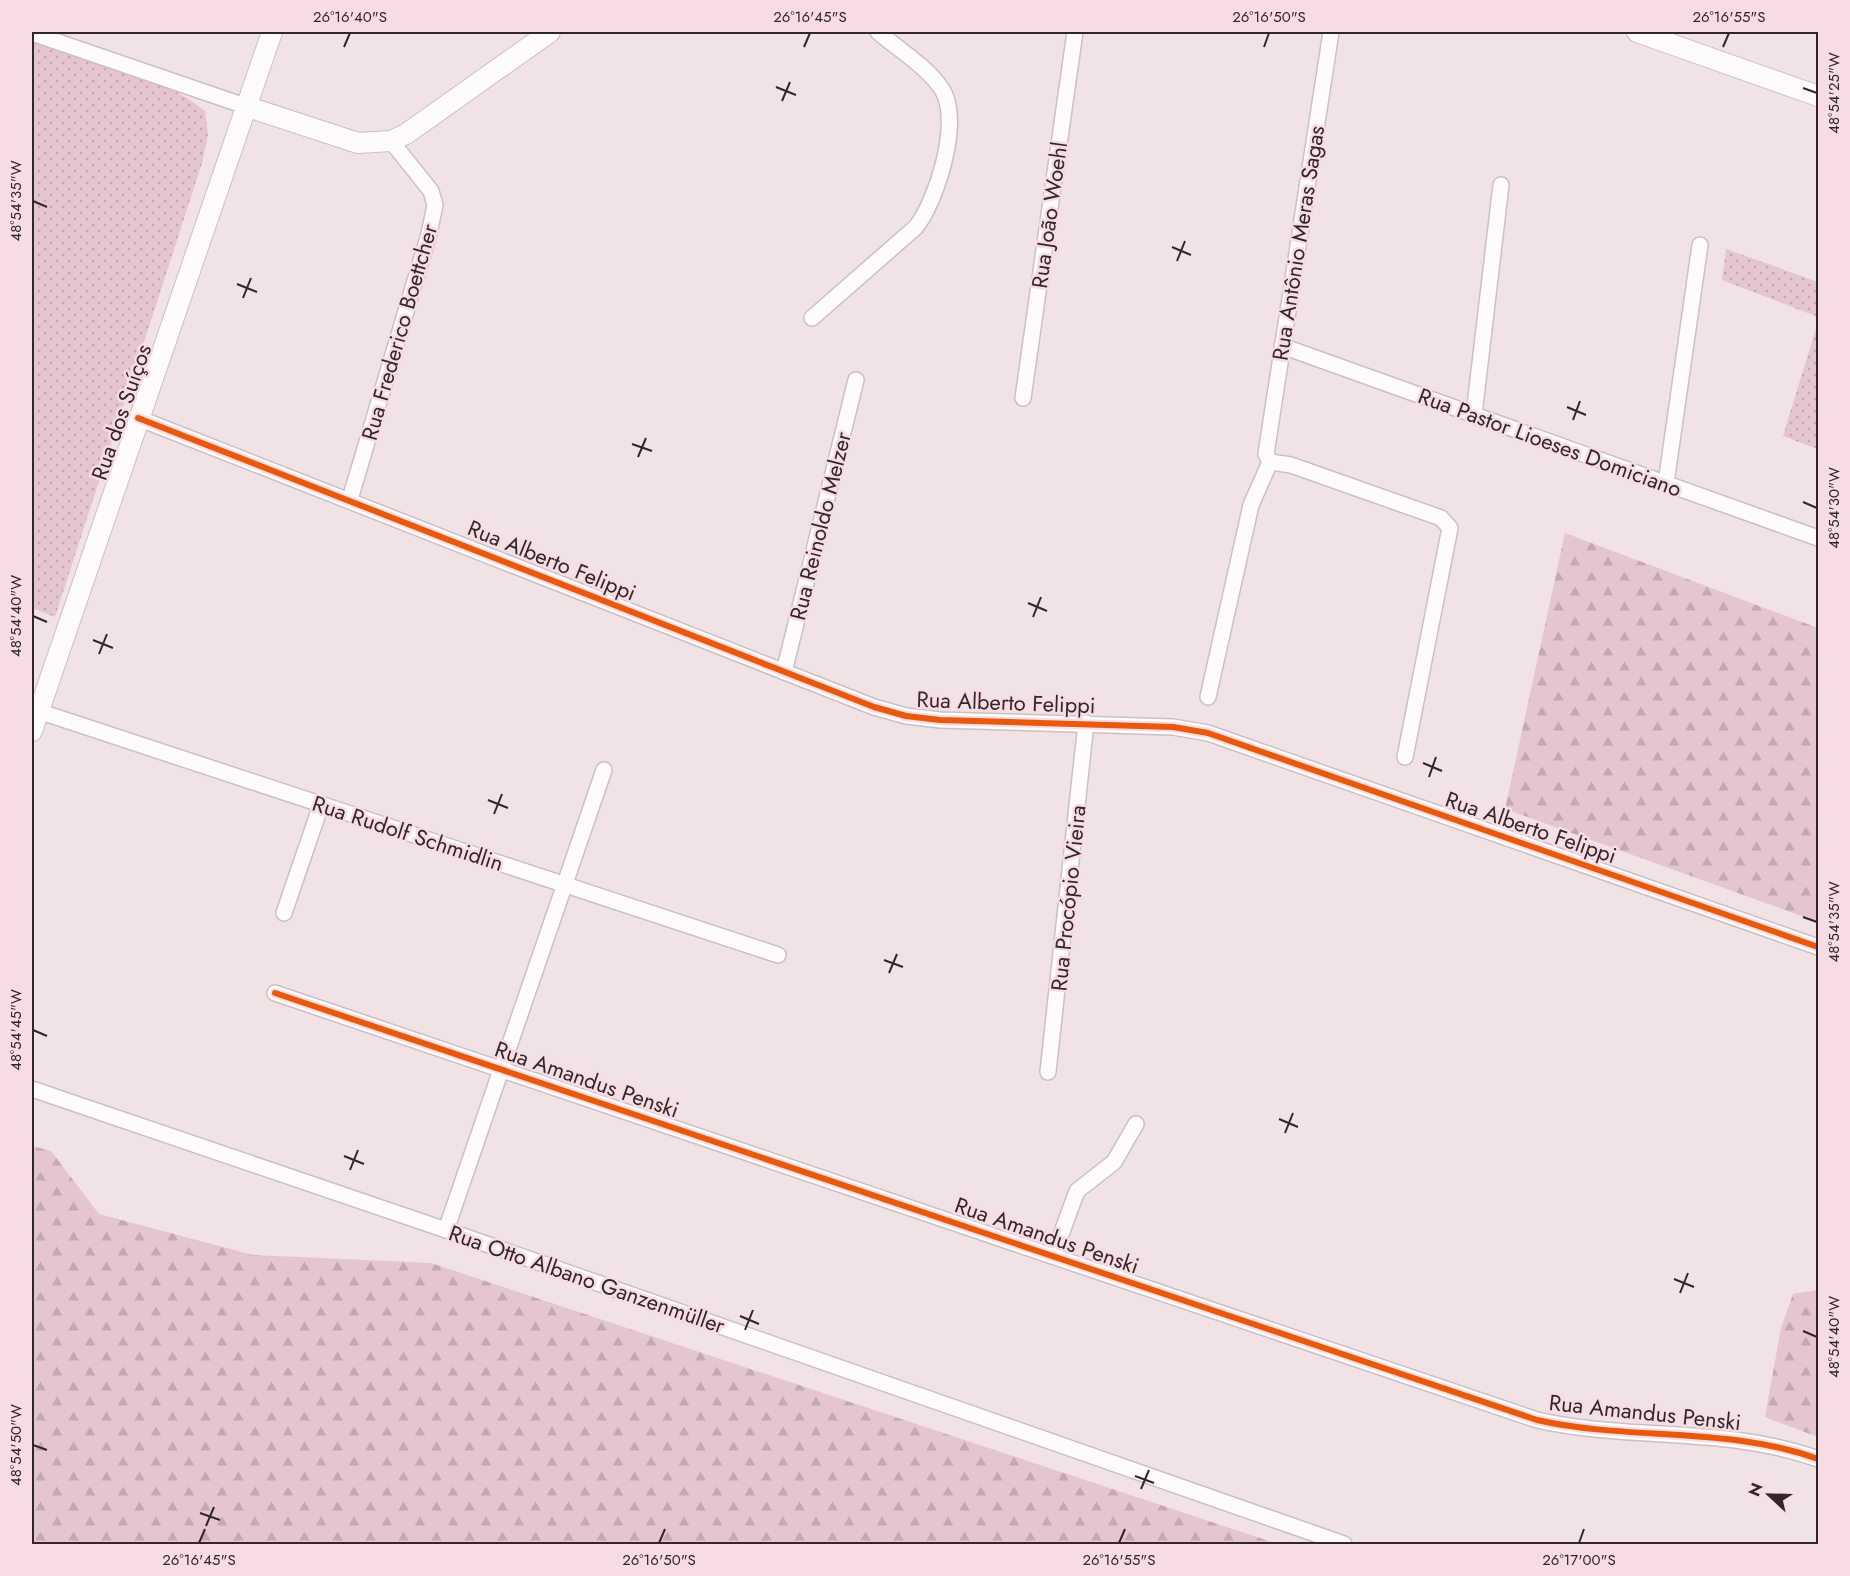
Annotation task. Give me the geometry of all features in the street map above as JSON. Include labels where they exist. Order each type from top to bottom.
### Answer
[{"type":"street","name":"Rua dos Suíços","points":[[32,730],[245,106],[273,32]]},
{"type":"street","points":[[32,33],[358,143],[391,141],[406,134],[550,32]]},
{"type":"street","points":[[812,318],[916,227],[939,187],[950,116],[948,102],[934,80],[878,32]]},
{"type":"street","name":"Rua João Woehl","points":[[1023,398],[1075,32]]},
{"type":"street","name":"Rua Antônio Meras Sagas","points":[[1208,697],[1251,505],[1268,458],[1282,346],[1331,32]]},
{"type":"street","points":[[1636,32],[1818,96]]},
{"type":"street","name":"Rua Frederico Boettcher","points":[[350,499],[429,234],[435,205],[431,191],[391,141]]},
{"type":"street","points":[[1474,414],[1501,185]]},
{"type":"street","points":[[1666,483],[1700,245]]},
{"type":"street","name":"Rua Pastor Lioeses Domiciano","points":[[1282,346],[1818,538]]},
{"type":"street","name":"Rua Reinoldo Melzer","points":[[784,672],[856,380]]},
{"type":"street","name":"Rua Alberto Felippi","points":[[138,418],[350,499],[874,707],[906,716],[1173,727],[1208,733],[1818,947]]},
{"type":"street","points":[[1268,458],[1430,514],[1440,518],[1450,528],[1405,757]]},
{"type":"street","name":"Rua Rudolf Schmidlin","points":[[38,711],[778,955]]},
{"type":"street","name":"Rua Procópio Vieira","points":[[1048,1072],[1086,723]]},
{"type":"street","points":[[446,1230],[604,770]]},
{"type":"street","points":[[284,913],[321,805]]},
{"type":"street","name":"Rua Amandus Penski","points":[[275,993],[1537,1419],[1583,1429],[1736,1438],[1773,1445],[1818,1459]]},
{"type":"street","name":"Rua Otto Albano Ganzenmüller","points":[[32,1089],[446,1230],[1344,1545]]},
{"type":"street","points":[[1053,1256],[1077,1191],[1114,1162],[1136,1124]]},
{"type":"green space","points":[[32,41],[122,69],[166,87],[205,111],[208,135],[202,163],[55,617],[32,608]]},
{"type":"green space","points":[[1726,249],[1818,282],[1818,317],[1722,280]]},
{"type":"green space","points":[[1818,322],[1818,449],[1783,436]]},
{"type":"green space","points":[[1565,533],[1818,628],[1818,922],[1505,809]]},
{"type":"green space","points":[[32,1146],[51,1151],[99,1214],[253,1255],[431,1263],[1278,1544],[32,1544]]},
{"type":"green space","points":[[1818,1290],[1818,1437],[1765,1417],[1781,1328],[1793,1294]]},
{"type":"cycle path","points":[[138,418],[874,707],[906,716],[940,720],[1173,727],[1208,733],[1818,947]]},
{"type":"cycle path","points":[[275,993],[1537,1420],[1607,1430],[1749,1442],[1818,1459]]}]
